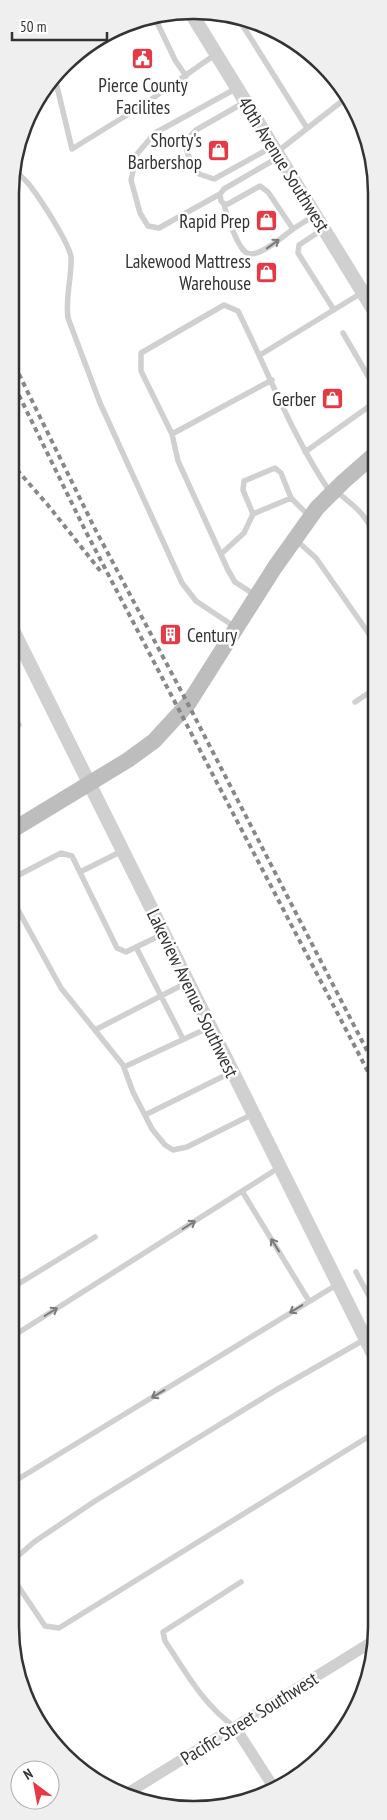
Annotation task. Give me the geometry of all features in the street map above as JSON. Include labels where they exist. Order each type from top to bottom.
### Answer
[{"type":"main road","points":[[19,826],[128,760],[154,741],[188,704],[256,596],[310,517],[333,492],[368,460]]},
{"type":"street","name":"40th Avenue Southwest","points":[[195,19],[368,300]]},
{"type":"street","name":"Lakeview Avenue Southwest","points":[[19,642],[338,1284],[368,1333]]},
{"type":"street","name":"Pacific Street Southwest","points":[[133,1790],[367,1645]]},
{"type":"street","points":[[235,1727],[271,1783]]},
{"type":"lane","points":[[157,23],[175,60],[186,76]]},
{"type":"lane","points":[[243,26],[307,128]]},
{"type":"lane","points":[[57,85],[72,150],[186,76],[216,54]]},
{"type":"lane","points":[[237,88],[155,132],[137,154],[131,180],[140,213],[148,226],[158,228],[220,194],[224,189],[253,171],[342,101]]},
{"type":"lane","points":[[245,102],[196,130],[189,137],[186,143],[186,150],[199,174],[214,179],[276,152]]},
{"type":"lane","points":[[20,175],[31,186],[66,243],[70,254],[71,266],[66,308],[68,318],[100,403],[182,583],[196,601],[236,628]]},
{"type":"lane","points":[[224,204],[228,204],[260,186],[268,192],[293,229]]},
{"type":"lane","points":[[220,194],[227,221],[241,248],[251,254],[266,249],[315,215]]},
{"type":"lane","points":[[324,229],[299,245],[298,253],[334,310]]},
{"type":"lane","points":[[260,355],[363,292]]},
{"type":"lane","points":[[256,596],[235,582],[221,554],[178,461],[172,434],[141,372],[141,353],[224,305],[238,310],[305,452],[333,492],[363,514],[368,520]]},
{"type":"lane","points":[[343,333],[368,376]]},
{"type":"lane","points":[[172,434],[272,380]]},
{"type":"lane","points":[[305,452],[368,407]]},
{"type":"lane","points":[[253,514],[243,490],[244,481],[275,468],[281,473],[291,498],[310,517]]},
{"type":"lane","points":[[221,554],[244,533],[253,514],[291,498]]},
{"type":"lane","points":[[294,539],[316,558],[368,633]]},
{"type":"lane","points":[[355,702],[368,693]]},
{"type":"lane","points":[[80,872],[122,851]]},
{"type":"lane","points":[[19,875],[61,853],[72,856],[118,948],[126,952],[164,934]]},
{"type":"lane","points":[[19,912],[60,988],[124,1068],[132,1092],[152,1129],[165,1145],[173,1150],[187,1147],[253,1114]]},
{"type":"lane","points":[[136,947],[184,1039]]},
{"type":"lane","points":[[94,1030],[188,982]]},
{"type":"lane","points":[[124,1068],[210,1027]]},
{"type":"lane","points":[[145,1116],[232,1072]]},
{"type":"lane","points":[[19,1332],[280,1167]]},
{"type":"lane","points":[[242,1191],[309,1301]]},
{"type":"lane","points":[[19,1283],[95,1237]]},
{"type":"lane","points":[[356,1272],[368,1294]]},
{"type":"lane","points":[[19,1478],[338,1284]]},
{"type":"lane","points":[[19,1555],[34,1542],[95,1501],[276,1390],[368,1337]]},
{"type":"lane","points":[[19,1587],[45,1626],[59,1628],[368,1437]]},
{"type":"lane","points":[[235,1727],[211,1708],[166,1641],[163,1632],[241,1582]]},
{"type":"railway","points":[[19,374],[94,527],[188,704],[368,1053]]},
{"type":"railway","points":[[19,395],[85,530],[368,1072]]},
{"type":"railway","points":[[19,472],[102,573]]},
{"type":"place","name":"Pierce County Facilites","points":[[143,59]]},
{"type":"place","name":"Shorty's Barbershop","points":[[218,151]]},
{"type":"place","name":"Rapid Prep","points":[[266,221]]},
{"type":"place","name":"Lakewood Mattress Warehouse","points":[[267,272]]},
{"type":"place","name":"Gerber","points":[[332,399]]},
{"type":"place","name":"Century","points":[[171,635]]}]
